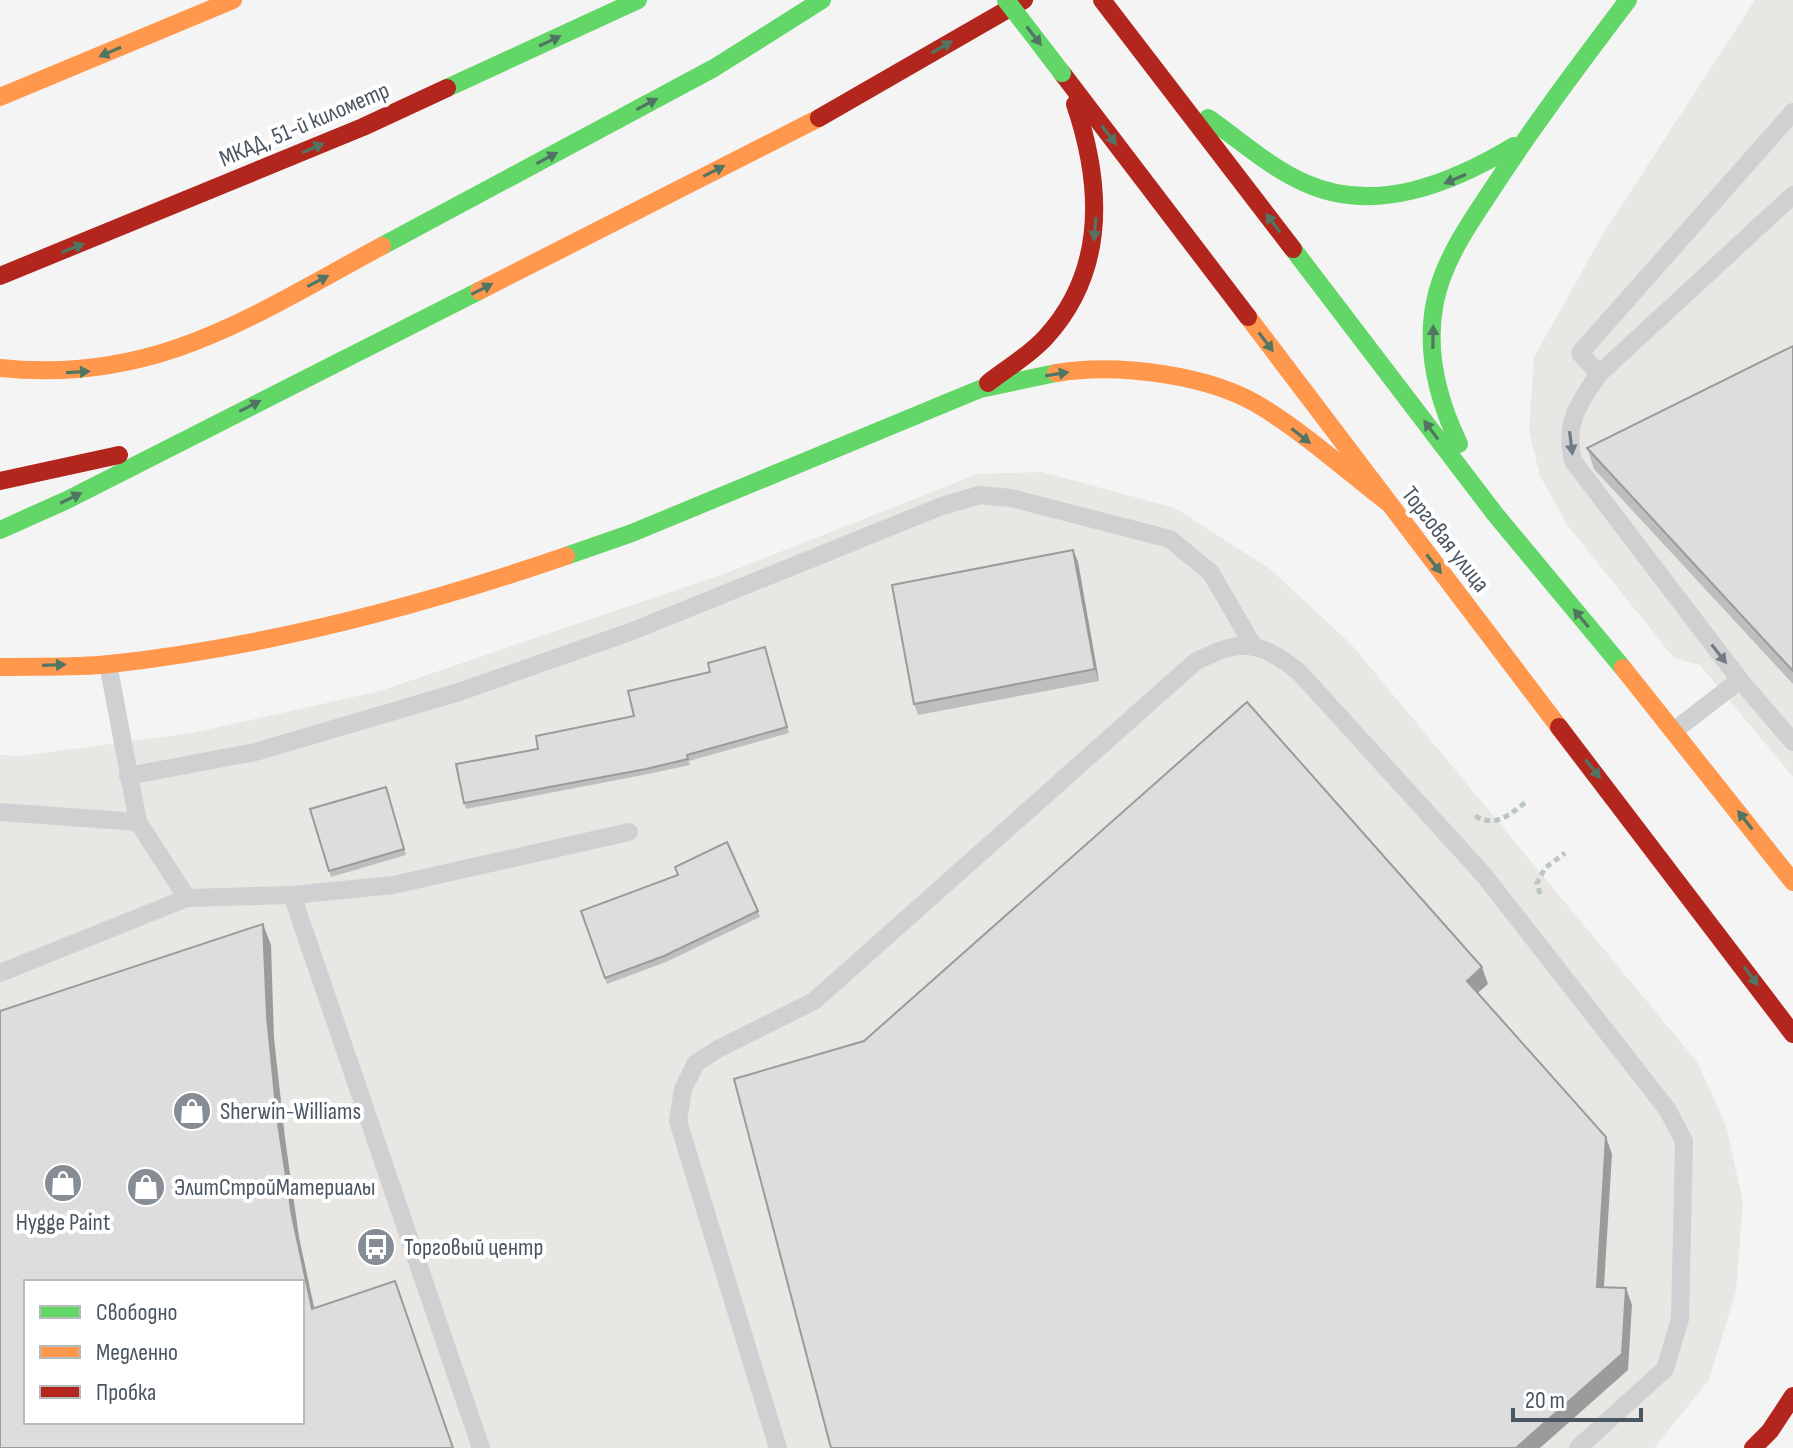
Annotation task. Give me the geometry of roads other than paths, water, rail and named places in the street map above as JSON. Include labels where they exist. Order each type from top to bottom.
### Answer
[{"type":"main road","points":[[141,39],[203,0]]},
{"type":"main road","points":[[0,97],[233,0]]},
{"type":"main road","points":[[0,368],[33,373],[80,373],[126,367],[172,354],[215,336],[714,68],[822,0]]},
{"type":"main road","name":"Торговая улица","points":[[1006,0],[1793,1034]]},
{"type":"main road","points":[[0,530],[67,500],[814,121],[1024,0]]},
{"type":"main road","points":[[1102,0],[1495,514],[1675,730],[1793,882]]},
{"type":"main road","points":[[1495,514],[1444,416],[1432,348],[1434,304],[1450,255],[1523,140],[1628,0]]},
{"type":"main road","name":"МКАД, 51-й километр","points":[[0,276],[363,127],[631,4]]},
{"type":"main road","points":[[980,389],[1046,336],[1080,293],[1093,253],[1097,198],[1088,138],[1062,73]]},
{"type":"main road","points":[[1176,96],[1300,181],[1336,192],[1378,196],[1424,192],[1466,174],[1523,140]]},
{"type":"main road","points":[[0,667],[108,664],[282,636],[373,617],[473,588],[632,533],[980,389],[1061,372],[1140,370],[1211,386],[1263,407],[1387,502]]},
{"type":"main road","points":[[0,481],[180,441]]},
{"type":"main road","points":[[1753,1448],[1770,1431],[1793,1396]]},
{"type":"lane","points":[[1599,374],[1580,353],[1793,112]]},
{"type":"lane","points":[[1793,195],[1599,374],[1570,423],[1568,442],[1573,461],[1740,680],[1793,742]]},
{"type":"lane","points":[[128,776],[255,752],[459,692],[630,632],[942,506],[980,495],[1011,498],[1170,539],[1211,573],[1254,647]]},
{"type":"lane","points":[[778,1448],[678,1121],[683,1089],[696,1063],[814,1001],[1195,662],[1228,645],[1254,647],[1280,657],[1299,672],[1483,874],[1667,1109],[1684,1141],[1680,1319],[1665,1369],[1578,1448]]},
{"type":"lane","points":[[108,664],[138,822],[187,898]]},
{"type":"lane","points":[[1675,730],[1740,680]]},
{"type":"lane","points":[[0,812],[138,822]]},
{"type":"lane","points":[[0,973],[187,898],[292,895],[393,885],[629,832]]},
{"type":"lane","points":[[292,895],[481,1448]]},
{"type":"place","name":"Sherwin-Williams","points":[[192,1111]]},
{"type":"place","name":"Hygge Paint","points":[[63,1183]]},
{"type":"place","name":"ЭлитСтройМатериалы","points":[[146,1187]]},
{"type":"place","name":"Торговый центр","points":[[376,1247]]}]
